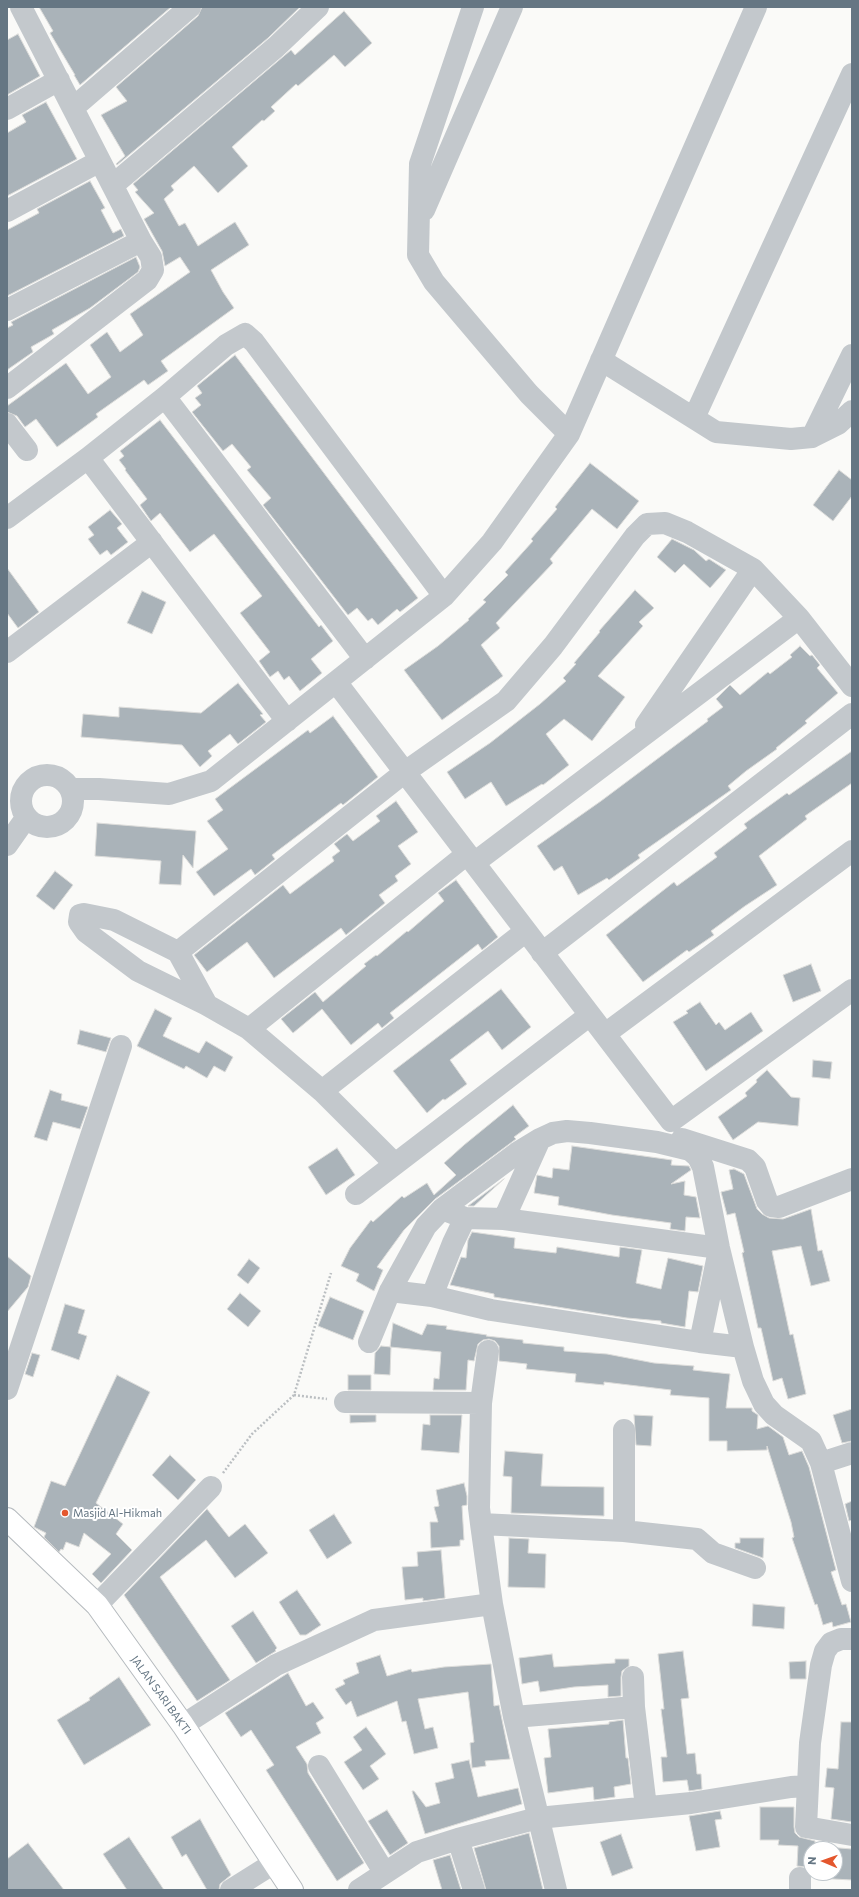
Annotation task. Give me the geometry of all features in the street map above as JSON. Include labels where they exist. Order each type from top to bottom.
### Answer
[{"type":"main road","name":"JALAN SARI BAKTI","points":[[7,1519],[97,1605],[183,1725],[292,1890]]},
{"type":"street","points":[[7,12],[17,7]]},
{"type":"street","points":[[7,388],[147,280],[153,270],[151,256],[141,241],[21,7]]},
{"type":"street","points":[[74,108],[190,7]]},
{"type":"street","points":[[113,185],[276,47],[318,7]]},
{"type":"street","points":[[473,7],[420,164],[418,255],[434,282],[529,394],[569,434]]},
{"type":"street","points":[[420,218],[512,7]]},
{"type":"street","points":[[70,789],[99,788],[169,794],[211,781],[444,596],[492,542],[569,434],[756,7]]},
{"type":"street","points":[[694,418],[852,74]]},
{"type":"street","points":[[7,109],[59,80]]},
{"type":"street","points":[[7,211],[100,161]]},
{"type":"street","points":[[7,310],[141,241]]},
{"type":"street","points":[[7,518],[88,458],[226,346],[245,334],[254,342],[444,596]]},
{"type":"street","points":[[812,437],[852,355]]},
{"type":"street","points":[[602,360],[716,432],[791,439],[812,437],[838,424],[852,411]]},
{"type":"street","points":[[165,397],[365,659]]},
{"type":"street","points":[[7,424],[27,450]]},
{"type":"street","points":[[88,458],[287,721]]},
{"type":"street","points":[[178,952],[405,772],[506,701],[553,646],[635,536],[647,524],[664,523],[681,529],[753,570],[799,618],[852,686]]},
{"type":"street","points":[[7,652],[152,542]]},
{"type":"street","points":[[635,740],[753,570]]},
{"type":"street","points":[[249,1029],[471,859],[635,740],[799,618]]},
{"type":"street","points":[[336,682],[671,1121],[852,990]]},
{"type":"street","points":[[542,953],[852,714]]},
{"type":"street","points":[[42,775],[54,775],[64,780],[70,789],[74,800],[72,811],[66,820],[57,826],[46,828],[35,825],[26,818],[21,808],[21,797],[24,787],[32,779],[42,775]]},
{"type":"street","points":[[7,845],[26,818]]},
{"type":"street","points":[[605,1034],[852,851]]},
{"type":"street","points":[[207,1005],[178,952],[114,920],[84,914],[79,918],[79,922],[86,932],[138,972],[207,1005],[249,1029],[322,1091],[395,1164]]},
{"type":"street","points":[[322,1091],[526,931]]},
{"type":"street","points":[[356,1194],[590,1015]]},
{"type":"street","points":[[7,1389],[121,1046]]},
{"type":"street","points":[[369,1342],[390,1291],[426,1226],[442,1209],[517,1153],[540,1139],[553,1133],[567,1131],[657,1142],[690,1150],[698,1157],[702,1167],[742,1347],[753,1381],[764,1404],[774,1415],[811,1441],[821,1463],[849,1556],[852,1581]]},
{"type":"street","points":[[504,1219],[540,1139]]},
{"type":"street","points":[[657,1142],[678,1139],[688,1140],[748,1160],[755,1167],[767,1201],[771,1206],[778,1207],[852,1179]]},
{"type":"street","points":[[442,1209],[465,1218],[504,1219],[719,1248]]},
{"type":"street","points":[[432,1296],[453,1243],[465,1218]]},
{"type":"street","points":[[700,1342],[719,1248]]},
{"type":"street","points":[[390,1291],[432,1296],[491,1310],[742,1347]]},
{"type":"street","points":[[488,1351],[481,1403],[479,1508],[481,1524],[492,1604],[514,1717],[556,1890]]},
{"type":"street","points":[[345,1402],[481,1403]]},
{"type":"street","points":[[624,1430],[624,1531]]},
{"type":"street","points":[[821,1463],[852,1453]]},
{"type":"street","points":[[97,1605],[211,1487]]},
{"type":"street","points":[[481,1524],[624,1531],[697,1539],[713,1553],[755,1568]]},
{"type":"street","points":[[183,1725],[276,1665],[374,1620],[492,1604]]},
{"type":"street","points":[[852,1639],[841,1639],[831,1643],[825,1651],[821,1665],[810,1743],[806,1827],[852,1835]]},
{"type":"street","points":[[633,1677],[634,1707],[646,1806]]},
{"type":"street","points":[[514,1717],[634,1707]]},
{"type":"street","points":[[319,1766],[384,1872]]},
{"type":"street","points":[[359,1890],[384,1872],[417,1852],[458,1839],[538,1818],[646,1806],[691,1803],[791,1787],[808,1786]]},
{"type":"street","points":[[458,1839],[474,1890]]},
{"type":"street","points":[[231,1890],[274,1863]]},
{"type":"path","points":[[211,1487],[252,1434],[294,1395],[331,1273]]},
{"type":"path","points":[[294,1395],[345,1402]]},
{"type":"building","points":[[39,7],[171,7],[80,85],[50,33],[53,31]]},
{"type":"building","points":[[202,7],[300,7],[268,38],[117,165],[116,164],[125,156],[101,115],[127,101],[116,87],[198,16]]},
{"type":"building","points":[[344,11],[372,43],[345,67],[334,55],[298,86],[296,84],[271,107],[275,111],[264,121],[262,120],[232,147],[248,166],[218,193],[194,166],[171,186],[174,190],[164,199],[179,226],[185,223],[198,246],[235,222],[249,245],[211,270],[234,308],[161,361],[168,371],[148,385],[144,380],[96,414],[98,417],[57,447],[36,419],[25,427],[17,416],[7,412],[7,406],[66,363],[88,394],[111,377],[90,345],[107,332],[120,352],[143,335],[130,314],[190,272],[180,257],[165,266],[162,251],[144,219],[154,213],[135,192],[138,190],[133,184],[291,50],[295,55]]},
{"type":"building","points":[[18,34],[40,76],[7,95],[7,40]]},
{"type":"building","points":[[46,102],[77,159],[7,196],[7,133],[26,122],[22,115]]},
{"type":"building","points":[[90,181],[105,208],[101,210],[113,233],[121,229],[124,236],[7,296],[7,230],[39,213],[37,209]]},
{"type":"building","points":[[136,257],[140,267],[138,272],[90,308],[52,330],[54,334],[31,347],[33,352],[7,370],[7,328],[13,325],[11,322]]},
{"type":"building","points":[[235,355],[418,598],[400,612],[397,609],[378,625],[372,618],[368,621],[357,608],[348,615],[263,505],[271,498],[247,470],[251,467],[232,444],[223,451],[192,412],[201,405],[195,398],[202,393],[197,386]]},
{"type":"building","points":[[160,420],[319,627],[321,625],[333,641],[311,659],[322,673],[300,691],[289,676],[284,680],[278,671],[270,677],[259,661],[270,652],[240,613],[262,596],[214,534],[190,552],[160,513],[151,521],[140,505],[147,499],[119,460],[124,456],[120,451]]},
{"type":"building","points":[[590,463],[639,501],[617,529],[592,509],[550,559],[553,563],[496,623],[500,628],[481,645],[503,676],[442,720],[404,670],[438,646],[469,620],[468,619],[486,602],[483,600],[508,575],[505,572],[533,541],[531,539],[557,509],[555,507]]},
{"type":"building","points":[[839,470],[852,480],[852,496],[833,521],[813,505]]},
{"type":"building","points":[[110,510],[122,524],[117,528],[128,542],[111,555],[107,550],[100,555],[88,539],[94,535],[88,527]]},
{"type":"building","points":[[672,539],[694,550],[706,561],[709,559],[726,570],[710,588],[684,564],[675,573],[657,557]]},
{"type":"building","points":[[7,568],[39,612],[18,628],[7,613]]},
{"type":"building","points":[[635,590],[654,608],[639,622],[643,626],[598,676],[625,697],[592,741],[564,719],[546,734],[569,765],[543,785],[542,784],[506,806],[491,782],[465,799],[447,772],[490,743],[540,704],[566,681],[563,678],[576,664],[574,663],[600,632],[599,631]]},
{"type":"building","points":[[142,591],[166,602],[152,634],[127,623]]},
{"type":"building","points":[[800,646],[810,656],[812,655],[820,665],[817,668],[838,693],[805,721],[807,723],[776,748],[777,749],[728,786],[731,790],[638,855],[640,858],[609,880],[607,878],[578,895],[562,866],[554,871],[537,846],[601,801],[708,721],[707,719],[723,707],[716,699],[730,685],[740,695],[768,672],[770,674],[792,657],[790,655]]},
{"type":"building","points":[[238,683],[263,714],[260,715],[266,722],[238,744],[230,734],[208,751],[212,756],[200,767],[182,745],[81,737],[83,714],[119,717],[119,707],[201,713]]},
{"type":"building","points":[[333,716],[378,777],[343,805],[341,803],[272,855],[275,859],[255,875],[251,869],[214,896],[196,872],[228,849],[207,821],[223,810],[215,799],[308,730],[310,733]]},
{"type":"building","points":[[852,751],[852,783],[805,816],[807,819],[759,856],[777,885],[711,931],[714,935],[689,952],[687,950],[643,982],[606,935],[674,882],[677,886],[717,857],[714,853],[747,828],[744,824],[787,793],[789,795]]},
{"type":"building","points":[[396,801],[418,832],[398,846],[411,864],[395,876],[398,881],[379,895],[385,903],[346,935],[341,928],[274,978],[247,942],[207,972],[194,955],[283,885],[290,894],[334,861],[332,857],[340,851],[334,844],[347,834],[353,841],[380,821],[376,816]]},
{"type":"building","points":[[97,823],[196,831],[193,868],[183,855],[181,885],[159,884],[161,861],[95,856]]},
{"type":"building","points":[[55,871],[73,885],[54,910],[36,896]]},
{"type":"building","points":[[456,880],[498,937],[482,950],[478,944],[390,1013],[394,1018],[382,1028],[378,1023],[351,1045],[322,1009],[293,1033],[281,1019],[315,992],[323,1002],[366,966],[364,964],[376,955],[377,956],[407,931],[408,932],[444,901],[438,893]]},
{"type":"building","points":[[811,964],[821,991],[793,1002],[783,975]]},
{"type":"building","points":[[501,989],[531,1027],[502,1050],[488,1031],[450,1060],[467,1084],[445,1100],[443,1099],[427,1113],[393,1071]]},
{"type":"building","points":[[700,1002],[716,1025],[719,1022],[725,1030],[751,1012],[763,1031],[706,1071],[673,1022],[688,1013],[686,1011]]},
{"type":"building","points":[[155,1009],[172,1018],[163,1036],[199,1053],[206,1041],[233,1057],[225,1072],[214,1066],[207,1078],[186,1066],[184,1069],[137,1046]]},
{"type":"building","points":[[80,1030],[111,1038],[106,1052],[77,1044]]},
{"type":"building","points":[[813,1060],[832,1062],[830,1079],[812,1077]]},
{"type":"building","points":[[767,1070],[791,1097],[800,1098],[798,1126],[758,1122],[733,1140],[718,1117],[747,1096],[745,1093]]},
{"type":"building","points":[[50,1090],[62,1094],[61,1100],[88,1107],[80,1129],[53,1122],[47,1141],[34,1137]]},
{"type":"building","points":[[513,1105],[529,1126],[514,1137],[516,1139],[435,1199],[404,1230],[377,1267],[383,1270],[374,1291],[356,1281],[359,1274],[341,1266],[350,1248],[371,1220],[373,1222],[402,1196],[404,1198],[427,1183],[434,1195],[456,1175],[444,1163]]},
{"type":"building","points":[[572,1146],[672,1160],[671,1165],[689,1166],[691,1170],[671,1184],[685,1181],[684,1195],[696,1197],[700,1218],[686,1217],[685,1231],[670,1229],[671,1223],[612,1215],[558,1205],[559,1197],[534,1193],[537,1175],[552,1178],[553,1168],[569,1170]]},
{"type":"building","points":[[337,1148],[355,1175],[326,1195],[308,1167]]},
{"type":"building","points":[[734,1169],[744,1174],[757,1209],[769,1218],[783,1219],[811,1209],[818,1251],[822,1250],[830,1281],[811,1286],[801,1246],[772,1251],[790,1335],[793,1334],[806,1394],[788,1399],[782,1378],[773,1381],[761,1328],[758,1328],[735,1213],[727,1215],[721,1192],[733,1189],[729,1170]]},
{"type":"building","points":[[504,1179],[474,1206],[468,1206]]},
{"type":"building","points":[[472,1232],[515,1238],[514,1248],[556,1253],[557,1247],[619,1257],[620,1247],[642,1250],[636,1283],[661,1289],[668,1258],[703,1266],[698,1292],[689,1291],[685,1327],[661,1323],[661,1321],[627,1318],[494,1297],[494,1294],[450,1285],[461,1257],[466,1258],[468,1240]]},
{"type":"building","points":[[7,1256],[31,1276],[28,1287],[7,1312]]},
{"type":"building","points":[[249,1259],[260,1268],[248,1284],[237,1275]]},
{"type":"building","points":[[240,1293],[261,1311],[248,1327],[227,1309]]},
{"type":"building","points":[[330,1297],[364,1311],[353,1340],[318,1326]]},
{"type":"building","points":[[65,1304],[85,1310],[78,1333],[87,1336],[79,1360],[51,1350]]},
{"type":"building","points":[[393,1323],[422,1335],[427,1324],[447,1326],[446,1329],[487,1335],[486,1336],[523,1340],[523,1343],[564,1347],[564,1351],[607,1354],[654,1363],[694,1366],[693,1370],[730,1374],[726,1408],[752,1408],[752,1411],[758,1415],[757,1429],[768,1426],[783,1437],[789,1455],[802,1451],[809,1467],[836,1570],[831,1572],[842,1605],[846,1604],[851,1622],[833,1627],[832,1622],[823,1625],[817,1604],[815,1605],[792,1538],[794,1537],[791,1522],[767,1446],[767,1450],[727,1451],[727,1441],[709,1441],[709,1398],[670,1395],[671,1390],[604,1382],[604,1385],[575,1382],[576,1374],[526,1369],[527,1364],[499,1361],[499,1346],[495,1341],[489,1339],[483,1340],[478,1344],[474,1361],[468,1360],[466,1390],[433,1390],[434,1378],[439,1379],[441,1352],[390,1347]]},
{"type":"building","points":[[381,1346],[391,1347],[390,1375],[374,1374],[375,1353]]},
{"type":"building","points":[[32,1353],[40,1355],[33,1377],[25,1374]]},
{"type":"building","points":[[117,1375],[150,1392],[96,1503],[123,1524],[116,1534],[132,1550],[101,1583],[92,1574],[111,1554],[84,1533],[79,1547],[66,1542],[63,1550],[61,1549],[59,1552],[44,1537],[46,1533],[34,1527],[51,1481],[65,1486]]},
{"type":"building","points":[[348,1375],[371,1375],[371,1390],[348,1390]]},
{"type":"building","points":[[852,1409],[852,1441],[842,1443],[833,1415]]},
{"type":"building","points":[[350,1415],[376,1415],[376,1422],[350,1423]]},
{"type":"building","points":[[430,1415],[462,1415],[459,1453],[421,1450],[423,1424],[430,1425]]},
{"type":"building","points":[[634,1415],[653,1416],[651,1446],[636,1445]]},
{"type":"building","points":[[505,1451],[543,1454],[541,1486],[604,1487],[604,1516],[511,1513],[512,1477],[503,1476]]},
{"type":"building","points":[[170,1455],[196,1480],[178,1500],[152,1475]]},
{"type":"building","points":[[464,1483],[467,1496],[467,1505],[462,1506],[464,1540],[460,1540],[460,1546],[431,1548],[430,1522],[438,1522],[434,1507],[439,1506],[436,1490]]},
{"type":"building","points":[[852,1501],[852,1520],[849,1521],[845,1504]]},
{"type":"building","points":[[207,1509],[229,1537],[245,1524],[268,1553],[235,1578],[206,1540],[160,1577],[230,1680],[197,1701],[124,1595]]},
{"type":"building","points":[[334,1514],[352,1543],[327,1559],[309,1530]]},
{"type":"building","points":[[509,1538],[529,1539],[528,1553],[546,1554],[545,1588],[508,1587]]},
{"type":"building","points":[[740,1538],[764,1538],[763,1558],[735,1548],[735,1543],[740,1543]]},
{"type":"building","points":[[441,1550],[445,1598],[423,1601],[423,1598],[405,1600],[402,1567],[418,1566],[417,1552]]},
{"type":"building","points":[[297,1590],[321,1625],[306,1635],[300,1635],[279,1602]]},
{"type":"building","points":[[753,1604],[785,1607],[784,1629],[752,1626]]},
{"type":"building","points":[[253,1611],[277,1648],[275,1650],[276,1651],[256,1663],[231,1626]]},
{"type":"building","points":[[683,1651],[689,1698],[681,1699],[687,1754],[695,1753],[697,1774],[701,1774],[702,1789],[689,1791],[687,1780],[663,1782],[661,1757],[667,1757],[661,1709],[664,1709],[658,1654]]},
{"type":"building","points":[[552,1654],[554,1667],[615,1663],[615,1659],[629,1659],[629,1666],[622,1671],[621,1696],[608,1697],[608,1685],[574,1687],[540,1692],[538,1681],[522,1684],[519,1658]]},
{"type":"building","points":[[380,1655],[387,1676],[411,1669],[412,1672],[444,1667],[491,1664],[494,1706],[499,1705],[510,1759],[485,1761],[486,1766],[472,1768],[470,1743],[474,1742],[468,1692],[418,1699],[425,1729],[433,1727],[438,1748],[414,1754],[406,1721],[402,1722],[397,1701],[357,1717],[351,1701],[346,1705],[335,1689],[345,1684],[343,1680],[359,1673],[356,1663]]},
{"type":"building","points":[[806,1661],[806,1679],[790,1679],[789,1662]]},
{"type":"building","points":[[288,1673],[306,1706],[313,1702],[324,1718],[316,1723],[321,1733],[296,1747],[307,1764],[308,1773],[364,1863],[337,1881],[266,1770],[274,1765],[251,1730],[241,1737],[225,1713]]},
{"type":"building","points":[[119,1677],[151,1725],[84,1765],[57,1720],[90,1700],[89,1698]]},
{"type":"building","points":[[623,1720],[626,1758],[628,1758],[631,1784],[614,1787],[615,1797],[594,1800],[593,1787],[548,1793],[544,1758],[551,1757],[548,1729],[609,1724],[609,1722]]},
{"type":"building","points":[[841,1722],[852,1722],[852,1822],[831,1819],[834,1788],[825,1787],[827,1768],[838,1769]]},
{"type":"building","points":[[366,1727],[386,1754],[370,1766],[379,1779],[363,1790],[344,1762],[362,1750],[353,1737]]},
{"type":"building","points":[[469,1760],[478,1797],[518,1788],[522,1804],[425,1834],[412,1791],[414,1791],[426,1807],[440,1803],[435,1783],[454,1778],[451,1764]]},
{"type":"building","points":[[760,1807],[794,1807],[795,1833],[799,1837],[815,1841],[803,1841],[803,1867],[797,1866],[798,1846],[778,1845],[779,1840],[760,1840]]},
{"type":"building","points":[[387,1810],[408,1843],[390,1855],[368,1821]]},
{"type":"building","points":[[720,1811],[722,1819],[715,1820],[720,1847],[696,1851],[689,1816]]},
{"type":"building","points":[[200,1819],[231,1875],[220,1884],[219,1890],[207,1890],[186,1854],[182,1857],[171,1837]]},
{"type":"building","points":[[529,1833],[543,1890],[486,1890],[474,1848]]},
{"type":"building","points":[[621,1834],[633,1868],[612,1876],[600,1842]]},
{"type":"building","points":[[129,1837],[164,1890],[127,1890],[103,1854]]},
{"type":"building","points":[[28,1843],[64,1890],[7,1890],[7,1859]]},
{"type":"building","points":[[843,1848],[852,1849],[852,1880],[843,1880]]},
{"type":"building","points":[[450,1855],[461,1890],[442,1890],[433,1860]]},
{"type":"place","name":"Masjid Al-Hikmah","points":[[65,1513]]}]
